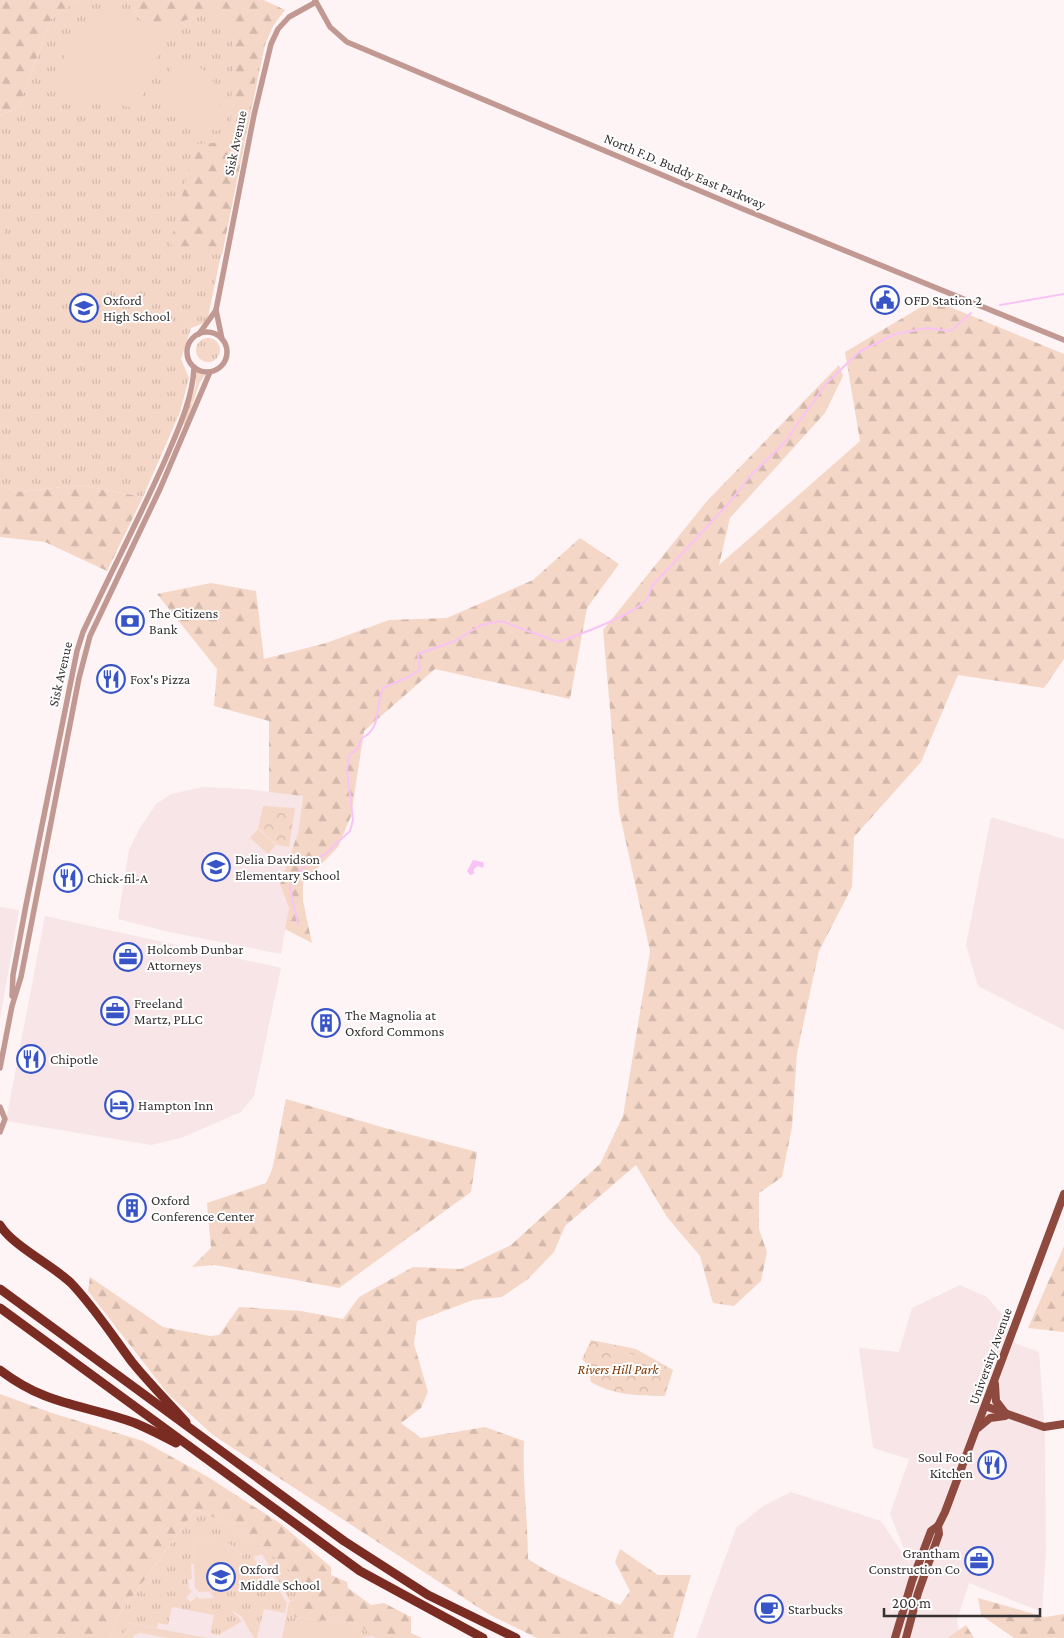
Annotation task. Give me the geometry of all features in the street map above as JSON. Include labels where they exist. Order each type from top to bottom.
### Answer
[{"type":"highway","points":[[0,1225],[3,1234],[39,1257],[70,1283],[100,1317],[153,1388],[204,1440]]},
{"type":"highway","points":[[0,1289],[204,1440],[392,1574],[428,1595],[516,1638]]},
{"type":"highway","points":[[0,1308],[360,1571],[483,1638]]},
{"type":"highway","points":[[0,1370],[37,1394],[60,1403],[133,1423],[202,1456]]},
{"type":"main road","name":"University Avenue","points":[[906,1638],[918,1593],[939,1534],[938,1526],[977,1429],[1064,1194]]},
{"type":"main road","points":[[994,1381],[996,1401],[1008,1416]]},
{"type":"main road","points":[[985,1406],[1008,1416],[1044,1427],[1064,1424]]},
{"type":"main road","points":[[977,1429],[990,1418],[1008,1416]]},
{"type":"main road","name":"University Avenue","points":[[895,1638],[912,1581],[931,1531],[938,1526]]},
{"type":"street","name":"Sisk Avenue","points":[[12,1006],[13,975],[77,651],[83,632],[154,486],[178,431],[194,378],[194,367],[188,358],[188,352],[192,340],[199,334],[216,310],[268,52],[278,29],[289,17],[315,1]]},
{"type":"street","name":"North F.D. Buddy East Parkway","points":[[315,1],[330,27],[347,42],[707,194],[1064,340]]},
{"type":"street","name":"Sisk Avenue","points":[[0,1068],[12,1006],[21,977],[79,678],[90,636],[160,489],[210,372],[218,369],[224,362],[227,350],[216,310]]},
{"type":"street","points":[[199,334],[212,333],[223,340]]},
{"type":"street","points":[[194,367],[210,372]]},
{"type":"street","points":[[0,1110],[5,1123],[0,1132]]},
{"type":"shaded area","points":[[203,787],[245,789],[303,796],[298,833],[280,884],[289,908],[281,954],[169,932],[118,919],[129,850],[140,828],[156,804],[171,794]]},
{"type":"shaded area","points":[[991,817],[1064,839],[1064,1030],[978,986],[966,945]]},
{"type":"shaded area","points":[[473,860],[483,862],[484,865],[483,868],[478,866],[474,869],[474,874],[470,875],[467,871]]},
{"type":"shaded area","points":[[0,907],[19,910],[0,1019]]},
{"type":"shaded area","points":[[45,916],[281,968],[254,1096],[241,1112],[181,1138],[151,1145],[6,1121]]},
{"type":"shaded area","points":[[960,1285],[987,1297],[1008,1321],[1015,1343],[1039,1352],[1045,1433],[1046,1551],[1042,1612],[969,1583],[957,1620],[960,1638],[696,1638],[736,1528],[763,1506],[791,1492],[881,1521],[911,1566],[890,1514],[909,1459],[873,1448],[859,1348],[899,1352],[912,1308]]},
{"type":"shaded area","name":"Oxford Middle School","points":[[210,1515],[315,1591],[375,1638],[111,1638],[116,1619]]},
{"type":"green space","points":[[0,0],[78,0],[51,19],[19,106],[0,116]]},
{"type":"green space","points":[[78,0],[127,0],[142,21],[192,18],[227,0],[263,0],[285,10],[273,26],[265,45],[208,317],[204,323],[191,328],[181,359],[189,378],[180,412],[143,497],[79,485],[21,492],[0,486],[0,116],[19,106],[51,19]]},
{"type":"green space","points":[[127,0],[263,0],[285,10],[275,22],[262,51],[247,131],[231,128],[233,24],[209,10],[165,27],[142,21]]},
{"type":"green space","points":[[113,14],[165,27],[151,78],[147,78],[143,96],[137,105],[127,107],[110,101],[108,105],[55,91],[66,52],[78,30],[86,22],[98,16]]},
{"type":"green space","points":[[174,56],[199,66],[214,83],[220,104],[217,131],[194,126],[195,121],[164,115],[161,109],[170,79],[168,78]]},
{"type":"green space","points":[[230,142],[244,146],[222,255],[170,245],[195,144]]},
{"type":"green space","points":[[0,218],[8,221],[0,244]]},
{"type":"green space","points":[[933,300],[1064,354],[1064,659],[1044,688],[958,675],[921,762],[854,837],[852,887],[819,951],[797,1053],[792,1127],[782,1177],[759,1193],[759,1229],[767,1252],[761,1281],[734,1306],[713,1303],[700,1256],[667,1217],[636,1165],[565,1226],[554,1252],[528,1279],[502,1297],[473,1300],[417,1321],[414,1344],[428,1392],[421,1408],[401,1423],[421,1438],[485,1427],[524,1441],[528,1559],[549,1572],[620,1605],[630,1591],[615,1562],[620,1549],[658,1575],[691,1575],[673,1638],[537,1638],[490,1615],[213,1435],[168,1394],[88,1291],[90,1277],[163,1327],[210,1336],[219,1335],[239,1307],[301,1311],[343,1319],[359,1297],[413,1267],[461,1269],[511,1245],[600,1164],[623,1116],[650,951],[619,811],[603,630],[707,501],[839,365],[843,376],[825,413],[730,518],[719,565],[860,441],[845,352]]},
{"type":"green space","points":[[208,338],[213,339],[219,345],[219,355],[213,361],[208,362],[203,361],[197,355],[196,350],[197,345],[203,339]]},
{"type":"green space","points":[[196,370],[206,373],[199,384],[186,424],[183,425],[196,385]]},
{"type":"green space","points":[[79,485],[143,497],[107,571],[45,542],[0,537],[0,486],[21,492]]},
{"type":"green space","points":[[580,538],[619,564],[587,608],[570,699],[435,669],[364,731],[351,816],[338,847],[303,883],[303,901],[312,943],[285,929],[289,908],[280,884],[298,833],[303,796],[269,792],[269,721],[214,706],[217,669],[157,594],[211,583],[256,591],[264,659],[326,643],[389,620],[447,618],[533,580]]},
{"type":"green space","points":[[263,806],[295,808],[289,847],[277,845],[258,828]]},
{"type":"green space","points":[[258,829],[276,845],[268,854],[250,838]]},
{"type":"green space","points":[[286,1099],[477,1152],[471,1192],[339,1288],[215,1265],[192,1267],[211,1248],[207,1203],[266,1183],[272,1170]]},
{"type":"green space","points":[[1064,1246],[1064,1332],[1028,1328]]},
{"type":"green space","name":"Rivers Hill Park","points":[[591,1340],[636,1349],[673,1370],[665,1396],[617,1392],[591,1382],[587,1364],[582,1359]]},
{"type":"green space","points":[[619,1350],[644,1358],[638,1377],[613,1369]]},
{"type":"green space","points":[[0,1394],[52,1413],[143,1441],[208,1477],[281,1524],[331,1567],[331,1575],[347,1582],[348,1588],[371,1605],[384,1603],[411,1617],[411,1633],[422,1638],[375,1638],[358,1624],[295,1617],[289,1602],[314,1591],[243,1534],[212,1516],[195,1510],[116,1619],[111,1638],[0,1638]]},
{"type":"green space","points":[[195,1510],[228,1524],[243,1534],[315,1591],[290,1601],[262,1554],[254,1557],[264,1582],[273,1581],[287,1603],[285,1613],[264,1609],[257,1638],[254,1638],[242,1617],[231,1610],[242,1621],[219,1635],[210,1633],[214,1615],[172,1607],[168,1625],[158,1623],[157,1628],[128,1623],[126,1631],[118,1638],[111,1638],[116,1619]],"holes":[[[213,1537],[231,1545],[242,1555],[246,1590],[210,1592],[214,1598],[199,1599],[197,1596],[191,1602],[186,1598],[192,1591],[189,1589],[188,1580],[192,1579],[191,1564],[194,1564],[193,1542]]]},
{"type":"green space","points":[[213,1537],[230,1545],[242,1556],[248,1572],[246,1590],[199,1592],[195,1588],[193,1542]]},
{"type":"green space","points":[[149,1580],[161,1594],[159,1596],[142,1593]]},
{"type":"green space","points":[[978,1598],[1045,1617],[1064,1614],[1064,1638],[1014,1638],[981,1615]]},
{"type":"green space","points":[[289,1602],[295,1617],[358,1624],[373,1636],[362,1638],[282,1638]]},
{"type":"green space","points":[[299,1619],[343,1627],[341,1638],[295,1638]]},
{"type":"green space","points":[[127,1623],[207,1638],[167,1638],[141,1633],[134,1635],[133,1638],[118,1638],[126,1631]]},
{"type":"green space","points":[[966,1625],[974,1638],[948,1638],[949,1637]]},
{"type":"waterway","points":[[1000,305],[1064,294]]},
{"type":"waterway","points":[[298,925],[290,887],[297,874],[311,860],[324,855],[350,831],[353,820],[347,769],[349,756],[357,749],[362,738],[373,729],[383,688],[410,676],[420,669],[418,654],[455,641],[481,625],[501,621],[558,642],[604,624],[639,606],[648,597],[652,586],[728,504],[752,474],[785,442],[825,385],[859,352],[895,334],[927,328],[951,331],[971,313]]},
{"type":"place","name":"OFD Station 2","points":[[885,300]]},
{"type":"place","name":"Oxford High School","points":[[84,308]]},
{"type":"place","name":"The Citizens Bank","points":[[130,621]]},
{"type":"place","name":"Fox's Pizza","points":[[111,679]]},
{"type":"place","name":"Delia Davidson Elementary School","points":[[216,867]]},
{"type":"place","name":"Chick-fil-A","points":[[68,878]]},
{"type":"place","name":"Holcomb Dunbar Attorneys","points":[[128,957]]},
{"type":"place","name":"Freeland Martz, PLLC","points":[[115,1011]]},
{"type":"place","name":"The Magnolia at Oxford Commons","points":[[326,1023]]},
{"type":"place","name":"Chipotle","points":[[31,1059]]},
{"type":"place","name":"Hampton Inn","points":[[119,1105]]},
{"type":"place","name":"Oxford Conference Center","points":[[132,1208]]},
{"type":"place","name":"Soul Food Kitchen","points":[[992,1465]]},
{"type":"place","name":"Grantham Construction Co","points":[[979,1561]]},
{"type":"place","name":"Oxford Middle School","points":[[221,1577]]},
{"type":"place","name":"Starbucks","points":[[769,1609]]}]
